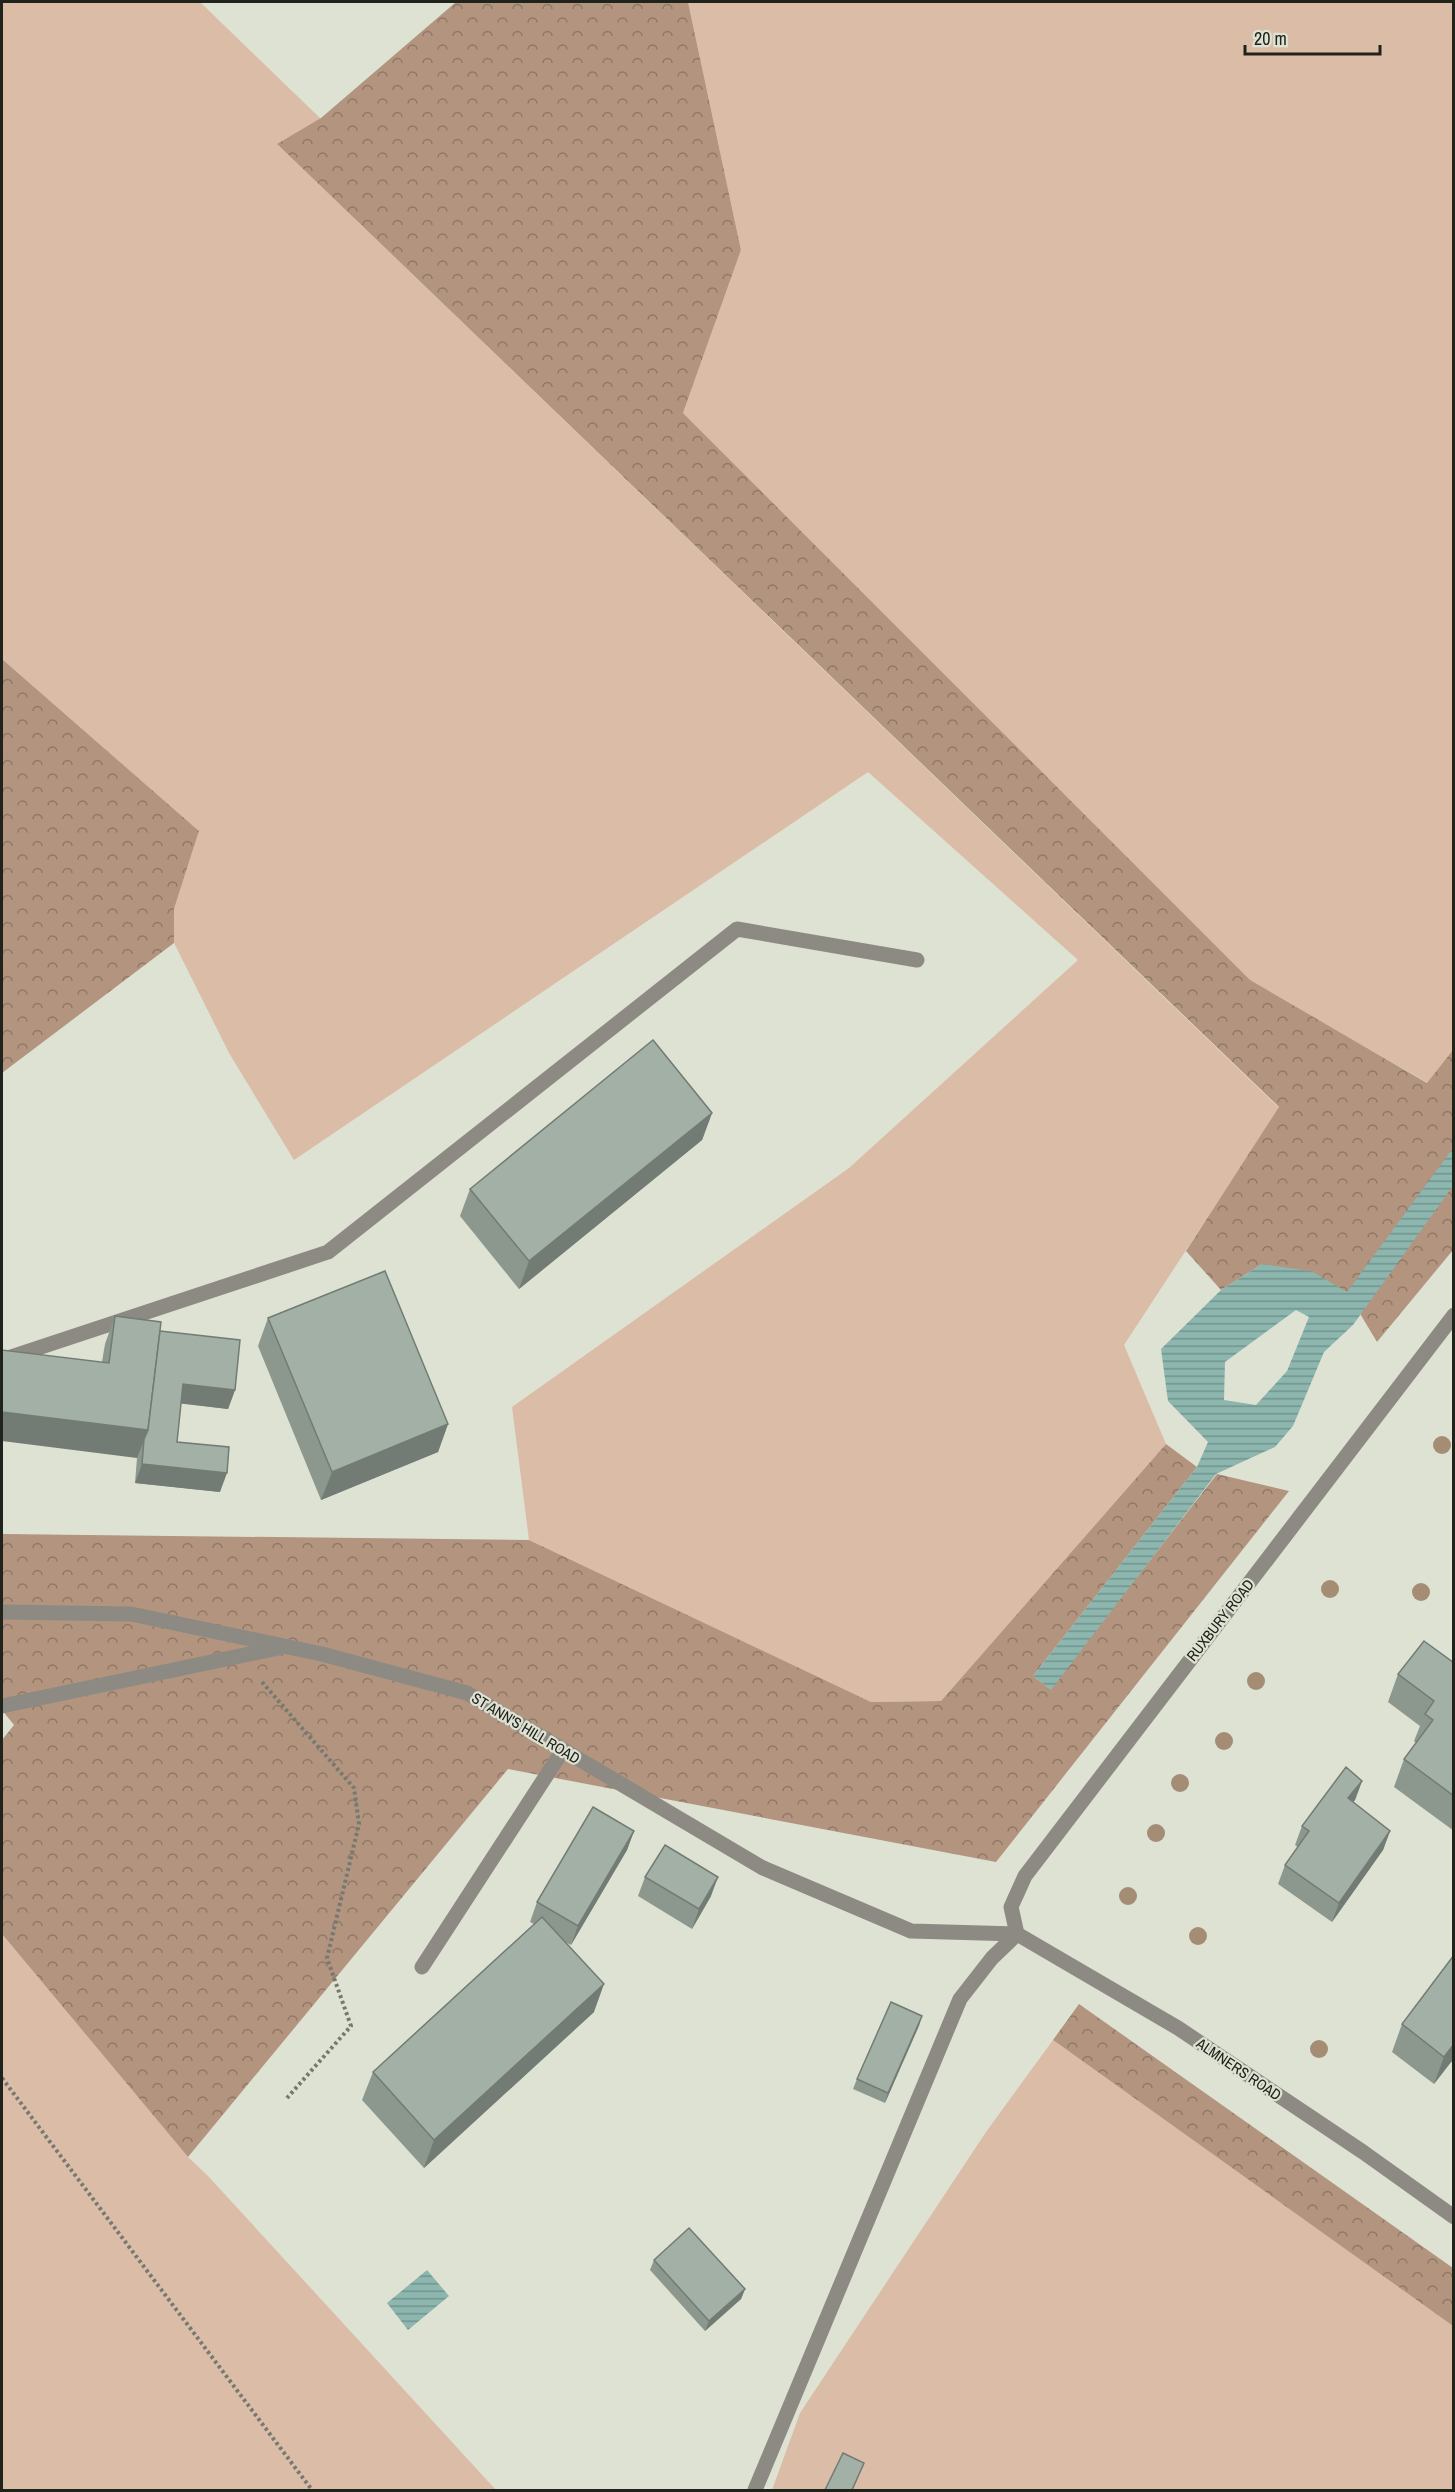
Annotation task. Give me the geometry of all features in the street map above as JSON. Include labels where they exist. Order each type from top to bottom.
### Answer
[{"type":"street","points":[[2,1360],[328,1252],[737,929],[917,960]]},
{"type":"street","name":"RUXBURY ROAD","points":[[1017,1934],[1011,1907],[1025,1876],[1454,1315]]},
{"type":"street","name":"ST ANN'S HILL ROAD","points":[[2,1612],[131,1614],[322,1654],[466,1693],[763,1868],[911,1931],[1017,1934]]},
{"type":"street","points":[[2,1706],[286,1646]]},
{"type":"street","points":[[422,1967],[563,1750]]},
{"type":"street","points":[[755,2490],[960,1999],[992,1958],[1017,1934]]},
{"type":"street","name":"ALMNERS ROAD","points":[[1017,1934],[1178,2028],[1358,2148],[1454,2217]]},
{"type":"path","points":[[238,1655],[354,1788],[359,1824],[327,1958],[351,2026],[287,2098]]},
{"type":"path","points":[[2,2078],[312,2490]]},
{"type":"shaded area","points":[[2,2],[200,2],[321,119],[278,145],[1279,1108],[1124,1345],[1166,1444],[941,1701],[871,1702],[529,1540],[512,1407],[849,1168],[1078,960],[868,772],[294,1160],[229,1053],[174,943],[174,909],[199,831],[2,659]]},
{"type":"shaded area","points":[[688,2],[1453,2],[1454,1050],[1428,1083],[1250,981],[683,413],[741,250]]},
{"type":"shaded area","points":[[2,1934],[188,2157],[496,2490],[2,2490]]},
{"type":"shaded area","points":[[1053,2040],[1453,2326],[1453,2490],[772,2490],[800,2413],[986,2132]]},
{"type":"green space","points":[[456,2],[688,2],[741,250],[683,413],[1250,980],[1427,1083],[1453,1050],[1453,1250],[1377,1342],[1347,1292],[1262,1264],[1221,1290],[1186,1251],[1279,1107],[277,144],[321,118]]},
{"type":"green space","points":[[2,659],[199,831],[174,909],[174,943],[2,1073]]},
{"type":"green space","points":[[1166,1444],[1197,1467],[1033,1676],[1050,1689],[1217,1474],[1289,1491],[996,1862],[508,1769],[188,2157],[2,1934],[2,1740],[14,1725],[2,1710],[2,1534],[529,1540],[871,1702],[941,1701]]},
{"type":"green space","points":[[1079,2004],[1453,2268],[1453,2326],[1053,2040]]},
{"type":"water","points":[[1453,1148],[1453,1186],[1353,1325],[1324,1352],[1293,1426],[1275,1447],[1216,1474],[1051,1690],[1033,1676],[1197,1467],[1208,1442],[1168,1401],[1161,1349],[1221,1290],[1262,1264],[1311,1271],[1347,1292]],"holes":[[[1296,1310],[1309,1317],[1287,1371],[1256,1405],[1224,1400],[1225,1362]]]},
{"type":"water","points":[[427,2270],[449,2296],[408,2330],[387,2303]]},
{"type":"building","points":[[653,1040],[712,1113],[529,1261],[470,1189]]},
{"type":"building","points":[[385,1271],[448,1424],[332,1472],[268,1318]]},
{"type":"building","points":[[115,1316],[161,1322],[148,1430],[2,1412],[2,1350],[109,1363]]},
{"type":"building","points":[[160,1331],[240,1340],[235,1390],[183,1384],[177,1442],[229,1447],[227,1473],[142,1464]]},
{"type":"building","points":[[1424,1641],[1454,1663],[1454,1796],[1404,1759],[1433,1720],[1425,1714],[1434,1701],[1398,1674]]},
{"type":"building","points":[[1346,1767],[1362,1781],[1348,1798],[1390,1831],[1339,1903],[1285,1865],[1309,1831],[1302,1826]]},
{"type":"building","points":[[593,1807],[634,1831],[578,1926],[537,1902]]},
{"type":"building","points":[[665,1845],[718,1877],[699,1909],[645,1877]]},
{"type":"building","points":[[542,1917],[604,1984],[434,2140],[373,2072]]},
{"type":"building","points":[[1454,1955],[1454,2044],[1444,2057],[1402,2024]]},
{"type":"building","points":[[891,2002],[922,2016],[888,2093],[857,2079]]},
{"type":"building","points":[[689,2228],[745,2289],[709,2321],[654,2260]]},
{"type":"building","points":[[843,2453],[864,2463],[852,2490],[825,2490]]}]
